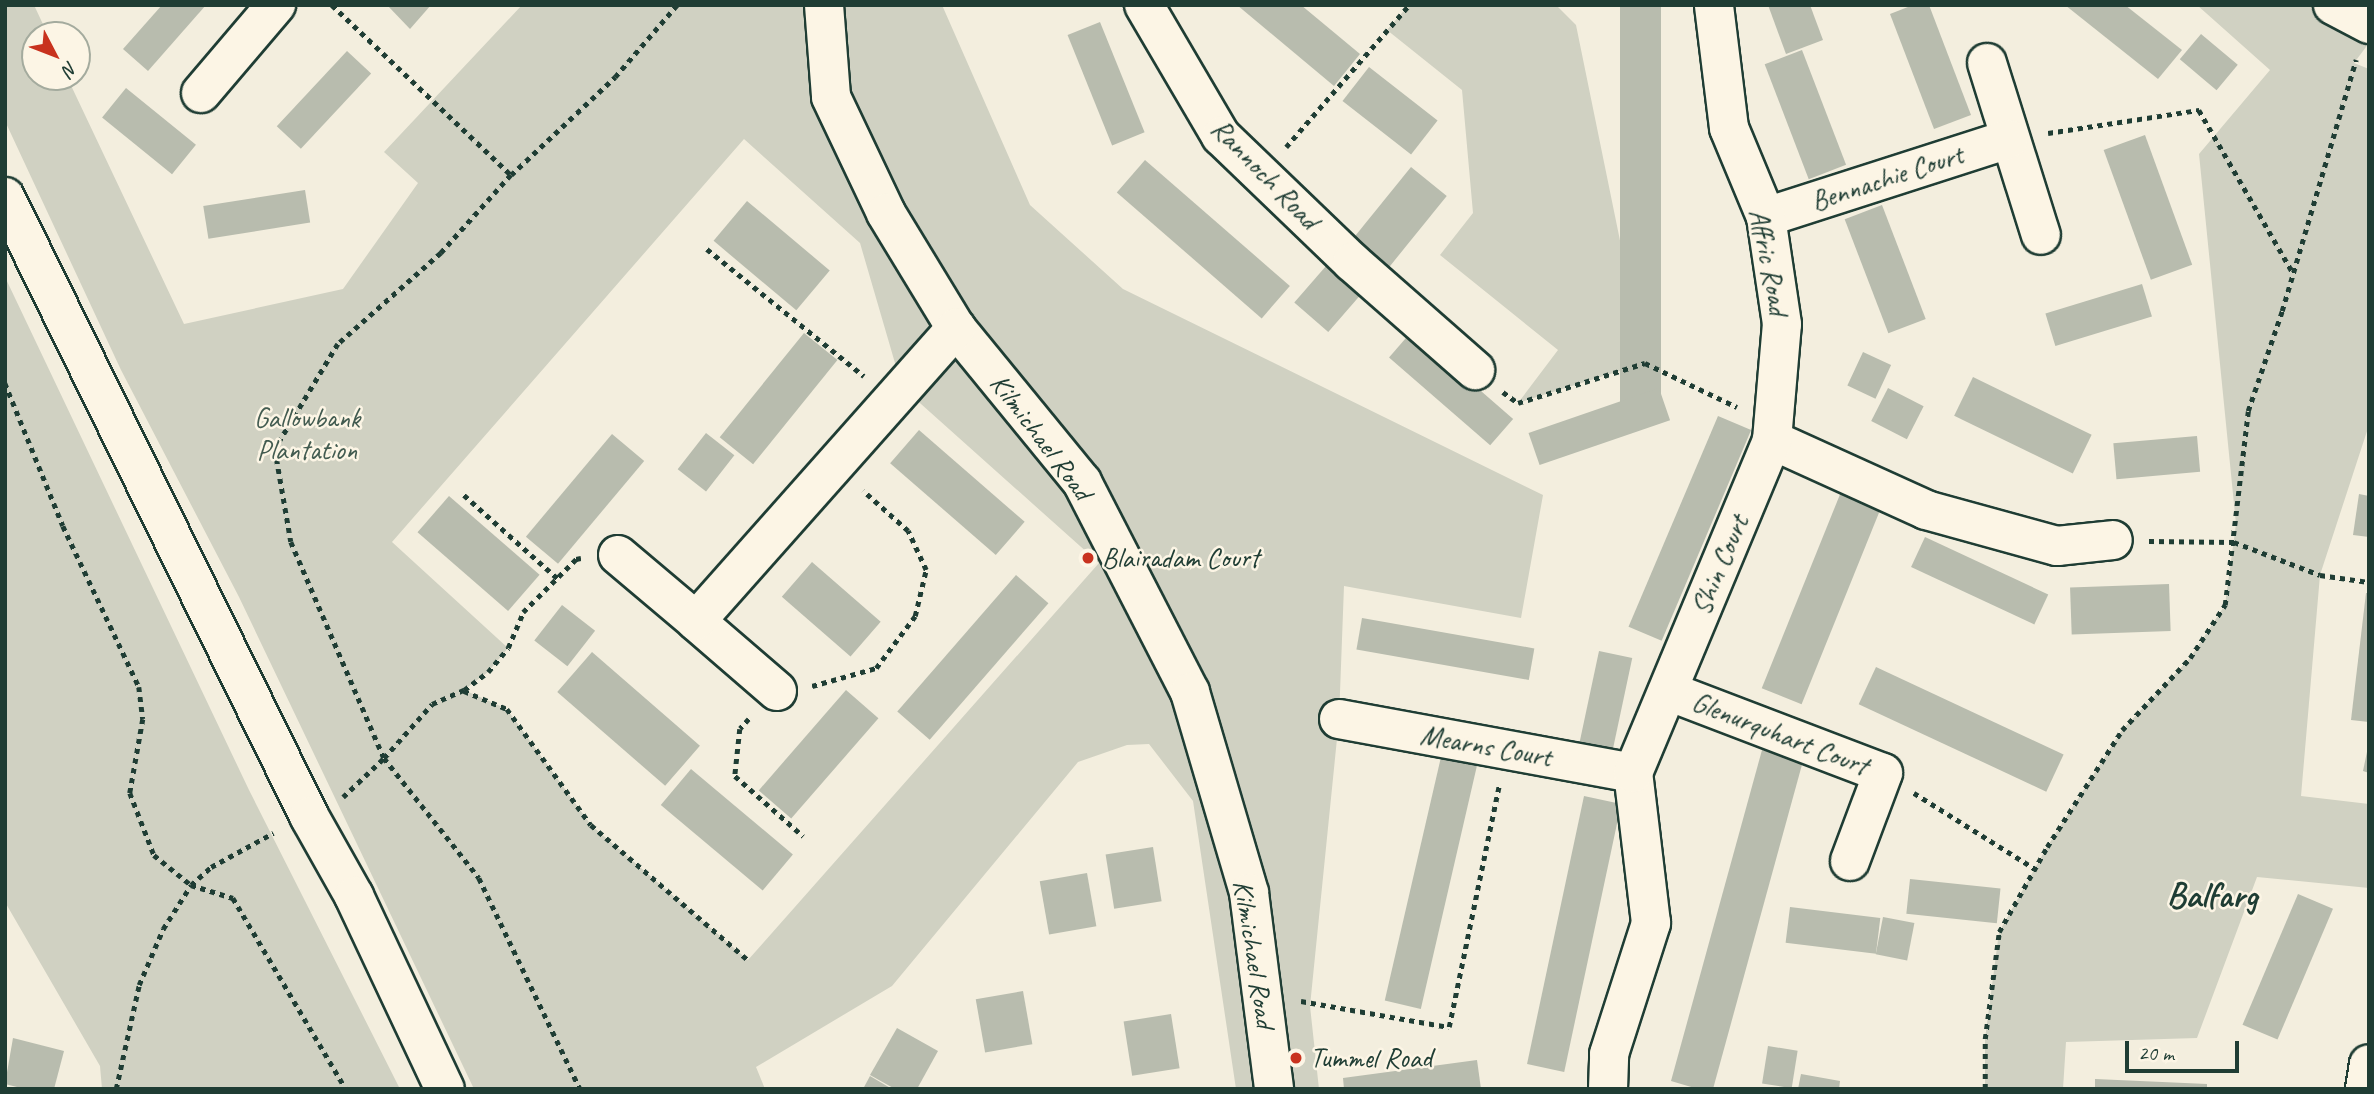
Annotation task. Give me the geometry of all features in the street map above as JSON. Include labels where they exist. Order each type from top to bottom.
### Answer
[{"type":"main road","points":[[201,93],[276,5]]},
{"type":"main road","name":"Kilmichael Road","points":[[824,5],[831,97],[886,213],[956,328],[1082,482],[1190,692],[1249,894],[1274,1089]]},
{"type":"main road","name":"Rannoch Road","points":[[1144,5],[1220,136],[1352,262],[1475,370]]},
{"type":"main road","name":"Affric Road","points":[[1714,5],[1729,128],[1766,217],[1782,324],[1773,432]]},
{"type":"main road","points":[[2333,5],[2365,38]]},
{"type":"main road","points":[[1987,63],[2041,235]]},
{"type":"main road","name":"Bennachie Court","points":[[1766,217],[2009,139]]},
{"type":"main road","points":[[5,197],[309,816],[354,896],[445,1089]]},
{"type":"main road","points":[[696,621],[956,328]]},
{"type":"main road","points":[[1773,432],[1926,510],[2057,546],[2113,540]]},
{"type":"main road","name":"Shin Court","points":[[1668,691],[1773,432]]},
{"type":"main road","points":[[618,555],[777,691]]},
{"type":"main road","points":[[1608,1089],[1609,1054],[1651,923],[1633,773],[1668,691]]},
{"type":"main road","name":"Glenurquhart Court","points":[[1668,691],[1883,773],[1850,861]]},
{"type":"main road","name":"Mearns Court","points":[[1339,719],[1633,773]]},
{"type":"main road","points":[[2365,1089],[2369,1064]]},
{"type":"path","points":[[332,5],[511,175]]},
{"type":"path","points":[[580,1089],[479,878],[384,758],[290,542],[275,449],[338,344],[441,253],[511,175],[615,77],[677,5]]},
{"type":"path","points":[[1262,176],[1409,5]]},
{"type":"path","points":[[1985,1089],[1984,1039],[1999,932],[2122,730],[2190,658],[2224,605],[2234,542],[2248,411],[2293,273],[2354,64],[2365,38]]},
{"type":"path","points":[[2009,139],[2199,110],[2293,273]]},
{"type":"path","points":[[707,248],[891,399]]},
{"type":"path","points":[[1475,370],[1518,403],[1645,363],[1773,432]]},
{"type":"path","points":[[5,383],[63,526],[139,687],[143,719],[130,793],[153,855],[191,885],[233,898],[346,1089]]},
{"type":"path","points":[[803,836],[735,776],[740,729],[777,691],[829,683],[876,668],[915,616],[926,570],[908,531],[833,466]]},
{"type":"path","points":[[464,495],[557,578]]},
{"type":"path","points":[[2113,540],[2234,542],[2320,575],[2369,582]]},
{"type":"path","points":[[116,1089],[139,985],[163,929],[191,885],[211,867],[339,801],[384,758],[432,704],[464,690],[495,664],[508,648],[523,612],[576,559],[618,555]]},
{"type":"path","points":[[464,690],[507,709],[591,825],[748,960]]},
{"type":"path","points":[[1262,994],[1449,1027],[1507,750]]},
{"type":"path","points":[[1883,773],[2035,869]]},
{"type":"green space","name":"Gallowbank Plantation","points":[[5,5],[34,5],[41,21],[21,21],[21,91],[74,91],[184,324],[343,289],[418,183],[384,152],[522,5],[942,5],[1030,205],[1123,289],[1543,495],[1521,618],[1344,586],[1339,719],[1310,1006],[1319,1089],[1236,1089],[1193,801],[1149,744],[1127,745],[1078,762],[892,986],[756,1067],[765,1089],[474,1089],[239,597],[121,370],[5,121]],"holes":[[[744,139],[860,243],[902,387],[1099,563],[748,960],[591,825],[507,709],[464,690],[488,672],[508,648],[392,542]]]},
{"type":"green space","points":[[1409,5],[1556,5],[1576,25],[1645,363],[1518,403],[1558,350],[1440,255],[1473,213],[1462,90],[1387,30]]},
{"type":"green space","points":[[2197,5],[2333,5],[2369,43],[2354,63],[2369,69],[2369,425],[2320,575],[2301,796],[2369,804],[2369,888],[2257,877],[2197,1038],[2066,1042],[2063,1089],[1985,1089],[1985,1039],[1999,932],[2047,847],[2122,730],[2190,658],[2225,605],[2236,524],[2199,154],[2270,70]]},
{"type":"green space","points":[[5,277],[249,790],[400,1089],[102,1089],[100,1066],[5,902]]},
{"type":"building","points":[[162,5],[206,5],[148,71],[123,49]]},
{"type":"building","points":[[387,5],[431,5],[410,29]]},
{"type":"building","points":[[1237,5],[1301,5],[1360,54],[1334,86]]},
{"type":"building","points":[[1620,5],[1661,5],[1661,410],[1620,410]]},
{"type":"building","points":[[1768,5],[1810,5],[1823,40],[1786,54]]},
{"type":"building","points":[[1913,5],[1929,5],[1971,115],[1934,129],[1890,14]]},
{"type":"building","points":[[2065,5],[2125,5],[2182,50],[2158,79]]},
{"type":"building","points":[[1100,22],[1145,132],[1112,145],[1068,35]]},
{"type":"building","points":[[2201,34],[2238,65],[2217,90],[2180,59]]},
{"type":"building","points":[[1802,50],[1846,165],[1809,179],[1765,64]]},
{"type":"building","points":[[347,51],[371,74],[301,149],[277,126]]},
{"type":"building","points":[[1369,67],[1438,121],[1411,154],[1343,101]]},
{"type":"building","points":[[126,88],[196,145],[172,174],[102,118]]},
{"type":"building","points":[[2145,135],[2192,265],[2151,280],[2104,150]]},
{"type":"building","points":[[1145,160],[1290,286],[1262,318],[1117,192]]},
{"type":"building","points":[[1411,167],[1447,196],[1389,267],[1353,238]]},
{"type":"building","points":[[305,190],[310,223],[208,239],[203,206]]},
{"type":"building","points":[[747,201],[830,270],[796,310],[714,241]]},
{"type":"building","points":[[1882,205],[1926,319],[1888,333],[1845,219]]},
{"type":"building","points":[[1333,258],[1367,288],[1328,332],[1294,303]]},
{"type":"building","points":[[2142,284],[2152,317],[2055,346],[2045,314]]},
{"type":"building","points":[[1412,331],[1513,419],[1490,445],[1389,357]]},
{"type":"building","points":[[804,333],[837,360],[753,464],[720,437]]},
{"type":"building","points":[[1863,352],[1891,365],[1875,399],[1847,386]]},
{"type":"building","points":[[1973,377],[2092,435],[2073,474],[1954,416]]},
{"type":"building","points":[[1659,388],[1670,420],[1540,465],[1529,433]]},
{"type":"building","points":[[1888,388],[1924,406],[1907,439],[1871,421]]},
{"type":"building","points":[[1718,416],[1751,430],[1662,641],[1629,627]]},
{"type":"building","points":[[919,430],[1025,522],[996,555],[890,463]]},
{"type":"building","points":[[706,433],[734,455],[706,491],[678,469]]},
{"type":"building","points":[[612,434],[644,461],[558,564],[526,537]]},
{"type":"building","points":[[2197,436],[2200,472],[2116,479],[2113,443]]},
{"type":"building","points":[[1843,487],[1883,503],[1802,704],[1762,688]]},
{"type":"building","points":[[2359,494],[2369,496],[2369,537],[2353,535]]},
{"type":"building","points":[[449,496],[540,575],[508,611],[418,532]]},
{"type":"building","points":[[1925,537],[2048,594],[2034,624],[1911,567]]},
{"type":"building","points":[[812,562],[881,622],[850,656],[782,597]]},
{"type":"building","points":[[1016,575],[1048,603],[930,740],[897,712]]},
{"type":"building","points":[[2169,584],[2171,631],[2072,634],[2070,587]]},
{"type":"building","points":[[2366,593],[2369,593],[2369,722],[2351,720]]},
{"type":"building","points":[[562,605],[595,631],[567,666],[534,640]]},
{"type":"building","points":[[1362,618],[1534,648],[1529,680],[1356,650]]},
{"type":"building","points":[[1599,651],[1632,658],[1613,749],[1580,742]]},
{"type":"building","points":[[592,652],[700,746],[665,786],[557,692]]},
{"type":"building","points":[[1876,667],[2064,754],[2046,792],[1859,704]]},
{"type":"building","points":[[846,690],[878,718],[791,819],[759,790]]},
{"type":"building","points":[[2369,747],[2369,773],[2363,771]]},
{"type":"building","points":[[1762,750],[1803,761],[1713,1089],[1698,1089],[1671,1081]]},
{"type":"building","points":[[1441,757],[1477,765],[1421,1009],[1385,1001]]},
{"type":"building","points":[[691,769],[793,854],[763,890],[661,805]]},
{"type":"building","points":[[1584,796],[1621,804],[1564,1072],[1527,1064]]},
{"type":"building","points":[[1153,847],[1162,901],[1114,909],[1106,855]]},
{"type":"building","points":[[1087,873],[1096,926],[1049,935],[1040,881]]},
{"type":"building","points":[[1910,879],[2001,889],[1997,923],[1906,914]]},
{"type":"building","points":[[2298,894],[2333,909],[2277,1040],[2243,1025]]},
{"type":"building","points":[[1790,907],[1880,918],[1876,954],[1786,943]]},
{"type":"building","points":[[1883,917],[1914,923],[1907,960],[1876,954]]},
{"type":"building","points":[[1023,991],[1032,1044],[985,1053],[976,999]]},
{"type":"building","points":[[1171,1014],[1180,1068],[1132,1076],[1124,1022]]},
{"type":"building","points":[[897,1028],[938,1051],[917,1089],[895,1089],[870,1075]]},
{"type":"building","points":[[13,1038],[64,1051],[54,1089],[25,1089],[5,1084]]},
{"type":"building","points":[[1768,1046],[1798,1051],[1792,1088],[1762,1084]]},
{"type":"building","points":[[1477,1060],[1481,1089],[1344,1089],[1343,1078]]},
{"type":"building","points":[[1801,1074],[1840,1081],[1839,1089],[1798,1089]]},
{"type":"building","points":[[870,1076],[892,1089],[863,1089]]},
{"type":"building","points":[[2095,1079],[2207,1084],[2207,1089],[2095,1089]]},
{"type":"place","name":"Blairadam Court","points":[[1088,558]]},
{"type":"place","name":"Tummel Road","points":[[1296,1058]]},
{"type":"district","name":"Balfarg","points":[[2212,896]]}]
